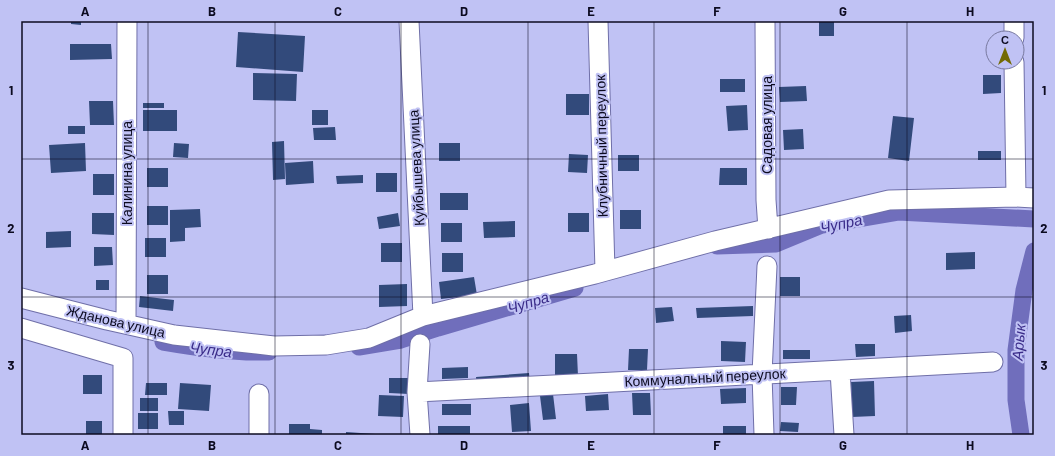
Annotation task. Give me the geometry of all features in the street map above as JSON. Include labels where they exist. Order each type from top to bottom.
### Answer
[{"type":"street","name":"Калинина улица","points":[[126,324],[127,21]]},
{"type":"street","name":"Куйбышева улица","points":[[409,21],[423,316]]},
{"type":"street","name":"Клубничный переулок","points":[[598,21],[604,271]]},
{"type":"street","name":"Садовая улица","points":[[765,21],[766,200],[768,229]]},
{"type":"street","points":[[1015,70],[1025,198]]},
{"type":"street","name":"Жданова улица","points":[[21,298],[174,335],[274,346],[326,345],[369,338],[423,316],[604,271],[715,241],[889,200],[1025,198]]},
{"type":"street","points":[[764,435],[762,374],[767,266]]},
{"type":"street","points":[[21,328],[123,358],[123,435]]},
{"type":"street","points":[[420,344],[417,392],[420,435]]},
{"type":"street","name":"Коммунальный переулок","points":[[417,392],[993,362]]},
{"type":"street","points":[[840,371],[844,435]]},
{"type":"street","points":[[259,394],[259,435]]},
{"type":"building","points":[[71,21],[81,21],[81,25],[71,24]]},
{"type":"building","points":[[819,21],[834,21],[834,36],[819,36]]},
{"type":"building","points":[[238,32],[305,36],[303,72],[236,67]]},
{"type":"building","points":[[70,44],[111,44],[112,59],[70,60]]},
{"type":"building","points":[[253,73],[297,74],[296,101],[253,100]]},
{"type":"building","points":[[983,75],[1001,75],[1001,93],[983,94]]},
{"type":"building","points":[[720,79],[745,79],[745,92],[720,92]]},
{"type":"building","points":[[806,86],[807,101],[780,102],[779,87]]},
{"type":"building","points":[[566,94],[589,94],[589,115],[566,115]]},
{"type":"building","points":[[89,101],[113,101],[114,125],[90,125]]},
{"type":"building","points":[[143,103],[164,103],[164,108],[143,108]]},
{"type":"building","points":[[747,105],[748,130],[728,131],[726,106]]},
{"type":"building","points":[[143,110],[177,110],[177,131],[143,131]]},
{"type":"building","points":[[312,110],[328,110],[328,125],[312,125]]},
{"type":"building","points":[[893,116],[914,118],[909,161],[888,158]]},
{"type":"building","points":[[68,126],[85,126],[85,134],[68,134]]},
{"type":"building","points":[[335,127],[336,140],[314,140],[313,128]]},
{"type":"building","points":[[803,129],[804,149],[784,150],[783,130]]},
{"type":"building","points":[[284,141],[285,179],[273,180],[272,142]]},
{"type":"building","points":[[85,143],[86,171],[51,173],[49,145]]},
{"type":"building","points":[[174,143],[189,144],[188,158],[173,157]]},
{"type":"building","points":[[439,143],[460,143],[460,161],[439,161]]},
{"type":"building","points":[[978,151],[1001,151],[1001,160],[978,160]]},
{"type":"building","points":[[569,154],[588,155],[587,173],[568,172]]},
{"type":"building","points":[[618,155],[639,155],[639,171],[618,171]]},
{"type":"building","points":[[313,161],[314,183],[286,185],[285,163]]},
{"type":"building","points":[[147,168],[168,168],[168,187],[147,187]]},
{"type":"building","points":[[720,168],[747,168],[747,185],[719,185]]},
{"type":"building","points":[[376,173],[397,173],[397,192],[376,192]]},
{"type":"building","points":[[93,174],[114,174],[114,195],[93,195]]},
{"type":"building","points":[[363,175],[363,183],[337,184],[336,176]]},
{"type":"building","points":[[440,193],[468,193],[468,210],[440,210]]},
{"type":"building","points":[[147,206],[168,206],[168,225],[147,225]]},
{"type":"building","points":[[200,209],[201,227],[185,228],[185,241],[170,242],[170,210]]},
{"type":"building","points":[[620,210],[641,210],[641,229],[620,229]]},
{"type":"building","points":[[92,213],[114,213],[114,235],[92,234]]},
{"type":"building","points":[[398,213],[400,226],[379,229],[377,217]]},
{"type":"building","points":[[568,213],[589,213],[589,232],[568,232]]},
{"type":"building","points":[[515,221],[515,237],[484,238],[483,222]]},
{"type":"building","points":[[441,223],[462,223],[462,242],[441,242]]},
{"type":"building","points":[[71,231],[71,247],[46,248],[46,232]]},
{"type":"building","points":[[145,238],[166,238],[166,257],[145,257]]},
{"type":"building","points":[[381,243],[402,243],[402,262],[381,262]]},
{"type":"building","points":[[94,247],[112,247],[113,265],[94,266]]},
{"type":"building","points":[[975,252],[975,269],[946,270],[946,253]]},
{"type":"building","points":[[442,253],[463,253],[463,272],[442,272]]},
{"type":"building","points":[[147,275],[168,275],[168,294],[147,294]]},
{"type":"building","points":[[474,277],[477,295],[441,299],[439,282]]},
{"type":"building","points":[[780,277],[800,277],[800,296],[780,296]]},
{"type":"building","points":[[96,280],[109,280],[109,290],[96,290]]},
{"type":"building","points":[[407,284],[407,306],[379,307],[379,285]]},
{"type":"building","points":[[140,296],[174,300],[173,311],[139,307]]},
{"type":"building","points":[[753,306],[753,316],[697,318],[696,308]]},
{"type":"building","points":[[672,307],[674,321],[656,323],[655,308]]},
{"type":"building","points":[[911,315],[912,331],[895,333],[894,316]]},
{"type":"building","points":[[721,341],[746,342],[745,362],[721,361]]},
{"type":"building","points":[[855,344],[875,344],[875,356],[856,357]]},
{"type":"building","points":[[629,349],[648,349],[647,370],[628,370]]},
{"type":"building","points":[[783,350],[810,350],[810,359],[783,359]]},
{"type":"building","points":[[555,354],[577,354],[578,376],[555,376]]},
{"type":"building","points":[[468,367],[468,378],[442,379],[442,368]]},
{"type":"building","points":[[529,373],[530,385],[477,388],[476,377]]},
{"type":"building","points":[[83,375],[102,375],[102,394],[83,394]]},
{"type":"building","points":[[389,378],[409,378],[409,394],[389,393]]},
{"type":"building","points":[[874,381],[875,416],[852,417],[851,382]]},
{"type":"building","points":[[146,383],[167,383],[167,395],[145,395]]},
{"type":"building","points":[[180,383],[211,385],[209,411],[178,409]]},
{"type":"building","points":[[781,387],[797,387],[796,405],[781,405]]},
{"type":"building","points":[[746,388],[746,403],[721,404],[720,389]]},
{"type":"building","points":[[632,393],[650,393],[651,415],[633,415]]},
{"type":"building","points":[[553,394],[556,419],[543,420],[540,396]]},
{"type":"building","points":[[608,394],[609,410],[586,411],[585,396]]},
{"type":"building","points":[[379,395],[404,396],[403,417],[378,416]]},
{"type":"building","points":[[140,398],[158,398],[158,411],[140,411]]},
{"type":"building","points":[[529,403],[531,431],[512,432],[510,405]]},
{"type":"building","points":[[442,404],[471,404],[471,415],[442,415]]},
{"type":"building","points":[[168,411],[184,411],[184,425],[169,425]]},
{"type":"building","points":[[138,413],[158,413],[158,429],[138,429]]},
{"type":"building","points":[[86,421],[102,421],[102,435],[86,435]]},
{"type":"building","points":[[781,422],[799,423],[798,432],[780,431]]},
{"type":"building","points":[[289,424],[310,424],[310,429],[322,430],[322,435],[289,435]]},
{"type":"building","points":[[438,426],[470,426],[470,435],[438,435]]},
{"type":"building","points":[[723,426],[746,426],[746,435],[723,435]]},
{"type":"building","points":[[346,432],[375,434],[375,435],[346,435]]},
{"type":"waterway","name":"Чупра","points":[[717,246],[776,244],[822,225],[898,212],[1034,219]]},
{"type":"waterway","name":"Арык","points":[[1021,435],[1016,400],[1016,350],[1024,290],[1034,251]]},
{"type":"waterway","name":"Чупра","points":[[359,347],[401,340],[575,288]]},
{"type":"waterway","name":"Чупра","points":[[163,342],[216,350],[269,352]]}]
